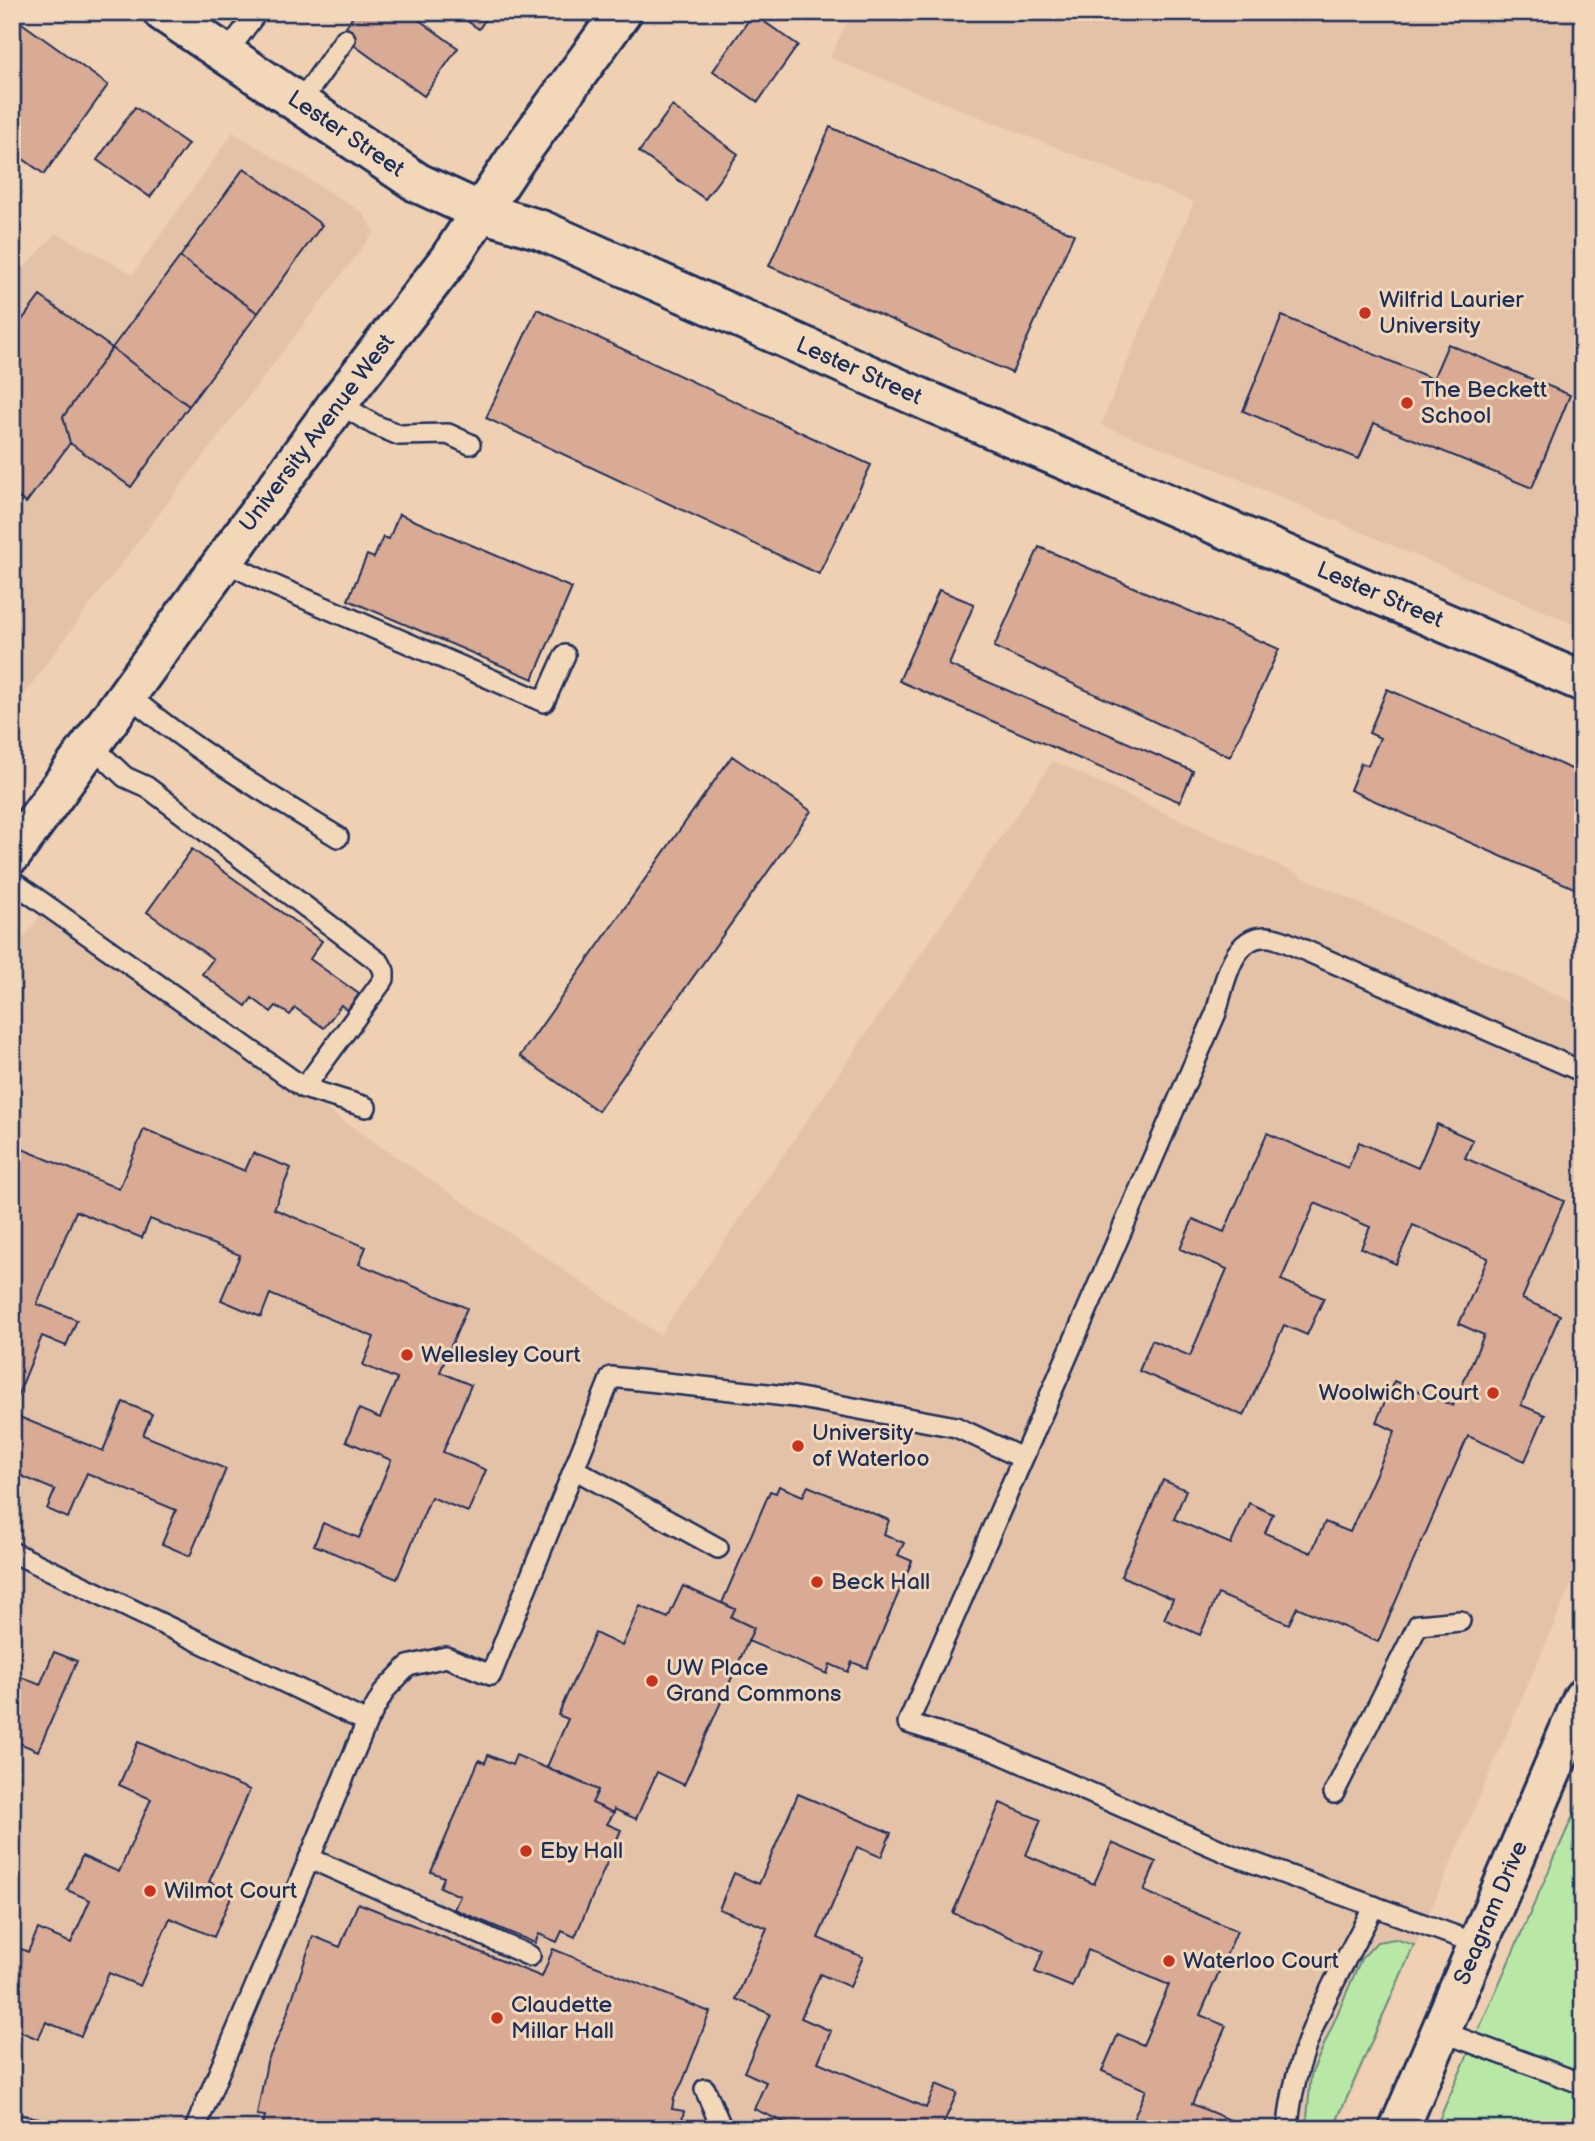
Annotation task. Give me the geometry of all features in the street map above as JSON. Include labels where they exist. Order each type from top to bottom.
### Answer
[{"type":"street","name":"Lester Street","points":[[163,12],[418,183],[481,212],[541,230],[930,402],[1583,682]]},
{"type":"street","name":"University Avenue West","points":[[12,854],[338,403],[450,258],[622,12]]},
{"type":"street","name":"Seagram Drive","points":[[1399,2129],[1583,1698]]},
{"type":"lane","points":[[226,54],[257,12]]},
{"type":"lane","points":[[300,103],[345,39]]},
{"type":"lane","points":[[338,403],[399,436],[448,434],[470,444]]},
{"type":"lane","points":[[223,561],[544,702],[565,655]]},
{"type":"lane","points":[[127,694],[182,737],[338,837]]},
{"type":"lane","points":[[90,744],[125,777],[147,787],[380,963],[384,979],[304,1088]]},
{"type":"lane","points":[[12,881],[304,1088],[366,1107]]},
{"type":"lane","points":[[1478,1944],[1232,1855],[988,1748],[908,1723],[1216,1013],[1230,963],[1245,944],[1262,936],[1286,942],[1583,1072]]},
{"type":"lane","points":[[195,2129],[367,1722],[385,1690],[408,1666],[446,1657],[491,1675],[611,1377],[795,1397],[956,1427],[1022,1458]]},
{"type":"lane","points":[[574,1469],[718,1548]]},
{"type":"lane","points":[[12,1552],[367,1722]]},
{"type":"lane","points":[[1334,1793],[1418,1625],[1460,1621]]},
{"type":"lane","points":[[309,1857],[530,1956]]},
{"type":"lane","points":[[1288,2129],[1290,2101],[1317,2015],[1374,1906]]},
{"type":"lane","points":[[1440,2031],[1583,2084]]},
{"type":"lane","points":[[705,2089],[722,2129]]},
{"type":"lane","points":[[12,2124],[38,2129]]},
{"type":"shaded area","name":"Wilfrid Laurier University","points":[[852,12],[1583,12],[1583,628],[1204,464],[1101,425],[1194,202],[830,58]]},
{"type":"shaded area","points":[[233,132],[363,213],[374,232],[12,711],[12,281],[56,233],[133,274]]},
{"type":"shaded area","name":"University of Waterloo","points":[[1053,761],[1583,1007],[1583,1557],[1336,2129],[12,2129],[12,955],[40,916],[660,1335]]},
{"type":"green space","points":[[1583,1793],[1583,2129],[1435,2129]]},
{"type":"green space","points":[[1395,1939],[1414,1945],[1333,2129],[1306,2129],[1311,2075],[1361,1959],[1377,1942]]},
{"type":"building","points":[[356,12],[408,12],[458,48],[424,96],[340,35]]},
{"type":"building","points":[[454,12],[490,12],[479,29]]},
{"type":"building","points":[[753,14],[798,45],[758,102],[713,71]]},
{"type":"building","points":[[12,16],[108,85],[44,174],[12,151]]},
{"type":"building","points":[[672,106],[738,154],[705,199],[639,152]]},
{"type":"building","points":[[135,107],[188,144],[150,197],[97,160]]},
{"type":"building","points":[[830,127],[1074,234],[1012,373],[769,266]]},
{"type":"building","points":[[244,168],[322,225],[258,313],[180,257]]},
{"type":"building","points":[[180,257],[258,313],[189,406],[112,348]]},
{"type":"building","points":[[40,296],[112,348],[63,417],[70,443],[26,503],[12,493],[12,325],[16,328]]},
{"type":"building","points":[[537,309],[871,465],[819,574],[486,418]]},
{"type":"building","name":"The Beckett School","points":[[1282,316],[1433,379],[1448,344],[1570,395],[1532,488],[1374,423],[1359,459],[1243,411]]},
{"type":"building","points":[[112,348],[189,406],[131,487],[70,443],[63,417]]},
{"type":"building","points":[[399,514],[572,588],[533,679],[348,600],[367,555],[374,558],[383,537],[389,539]]},
{"type":"building","points":[[1039,547],[1279,649],[1230,757],[994,647]]},
{"type":"building","points":[[939,590],[974,604],[949,665],[1193,771],[1180,802],[899,681]]},
{"type":"building","points":[[1387,689],[1583,774],[1583,892],[1350,790],[1361,763],[1368,765],[1380,738],[1369,733]]},
{"type":"building","points":[[732,756],[811,811],[598,1111],[520,1056]]},
{"type":"building","points":[[192,849],[322,941],[310,959],[359,994],[347,1010],[341,1005],[324,1028],[295,1008],[290,1015],[276,1006],[271,1012],[252,998],[246,1006],[202,974],[213,959],[147,912]]},
{"type":"building","name":"Woolwich Court","points":[[1437,1124],[1473,1140],[1465,1158],[1564,1201],[1522,1299],[1560,1315],[1521,1405],[1545,1415],[1525,1461],[1468,1436],[1378,1642],[1297,1607],[1289,1624],[1218,1594],[1200,1635],[1164,1619],[1173,1599],[1121,1576],[1163,1480],[1186,1490],[1174,1519],[1231,1544],[1249,1503],[1273,1514],[1265,1533],[1311,1553],[1325,1522],[1350,1532],[1395,1431],[1376,1422],[1394,1381],[1453,1406],[1484,1335],[1459,1324],[1488,1258],[1413,1225],[1396,1264],[1361,1248],[1370,1227],[1315,1203],[1281,1280],[1324,1298],[1307,1335],[1284,1325],[1244,1416],[1139,1371],[1152,1340],[1190,1356],[1227,1269],[1180,1249],[1193,1219],[1224,1232],[1267,1133],[1348,1168],[1359,1142],[1418,1168]]},
{"type":"building","name":"Wellesley Court","points":[[144,1129],[245,1171],[253,1153],[291,1168],[274,1209],[366,1247],[359,1264],[467,1308],[440,1372],[471,1385],[443,1452],[486,1470],[468,1512],[431,1497],[397,1579],[314,1545],[323,1523],[359,1538],[391,1460],[346,1441],[359,1409],[380,1418],[397,1379],[363,1365],[374,1337],[270,1294],[261,1317],[221,1300],[240,1255],[150,1219],[142,1238],[76,1211],[37,1304],[77,1320],[66,1346],[42,1336],[12,1409],[12,1168],[20,1148],[119,1189]]},
{"type":"building","points":[[123,1402],[152,1414],[143,1435],[226,1469],[190,1556],[162,1544],[176,1510],[87,1473],[68,1518],[47,1509],[55,1490],[12,1472],[12,1414],[103,1451]]},
{"type":"building","name":"Beck Hall","points":[[779,1486],[803,1496],[808,1486],[889,1520],[884,1534],[904,1543],[898,1555],[912,1561],[867,1668],[852,1662],[848,1672],[830,1664],[827,1674],[748,1641],[754,1628],[731,1617],[735,1609],[722,1603],[770,1491],[776,1493]]},
{"type":"building","name":"UW Place Grand Commons","points":[[683,1586],[735,1609],[731,1617],[754,1628],[684,1785],[657,1772],[636,1819],[592,1803],[598,1790],[547,1767],[568,1719],[558,1715],[595,1633],[622,1646],[640,1606],[668,1618]]},
{"type":"building","points":[[54,1652],[77,1661],[38,1751],[12,1740],[12,1673],[40,1685]]},
{"type":"building","name":"Wilmot Court","points":[[138,1742],[250,1790],[209,1882],[233,1892],[214,1937],[170,1918],[140,1986],[109,1973],[81,2036],[46,2022],[38,2039],[12,2028],[12,1945],[28,1952],[38,1929],[71,1943],[90,1900],[67,1890],[82,1856],[119,1872],[151,1799],[119,1785]]},
{"type":"building","name":"Eby Hall","points":[[488,1755],[512,1765],[516,1755],[598,1790],[592,1803],[614,1813],[607,1824],[621,1830],[575,1937],[562,1931],[557,1942],[539,1934],[535,1943],[454,1909],[460,1896],[440,1887],[444,1877],[431,1872],[479,1760],[485,1763]]},
{"type":"building","points":[[798,1794],[891,1833],[881,1857],[857,1847],[818,1938],[863,1957],[850,1987],[820,1974],[801,2018],[831,2031],[818,2062],[926,2108],[936,2084],[957,2093],[941,2129],[799,2129],[754,2109],[766,2082],[744,2072],[770,2014],[736,1999],[767,1928],[719,1909],[734,1873],[759,1884]]},
{"type":"building","name":"Waterloo Court","points":[[1000,1803],[1041,1820],[1026,1855],[1094,1884],[1112,1843],[1156,1862],[1144,1891],[1237,1931],[1200,2015],[1226,2026],[1192,2104],[1235,2122],[1232,2129],[1129,2129],[1146,2090],[1102,2071],[1118,2034],[1143,2045],[1169,1985],[1088,1950],[1072,1987],[1035,1972],[1043,1951],[953,1913]]},
{"type":"building","name":"Claudette Millar Hall","points":[[358,1903],[542,1977],[553,1949],[710,2012],[674,2098],[672,2109],[684,2111],[682,2121],[697,2124],[696,2129],[262,2129],[265,2116],[257,2115],[267,2062],[284,2023],[313,1936],[340,1947]]},
{"type":"place","name":"Wilfrid Laurier University","points":[[1365,313]]},
{"type":"place","name":"The Beckett School","points":[[1407,403]]},
{"type":"place","name":"Wellesley Court","points":[[407,1355]]},
{"type":"place","name":"Woolwich Court","points":[[1493,1393]]},
{"type":"place","name":"University of Waterloo","points":[[798,1446]]},
{"type":"place","name":"Beck Hall","points":[[817,1582]]},
{"type":"place","name":"UW Place Grand Commons","points":[[652,1681]]},
{"type":"place","name":"Eby Hall","points":[[526,1851]]},
{"type":"place","name":"Wilmot Court","points":[[150,1891]]},
{"type":"place","name":"Waterloo Court","points":[[1169,1961]]},
{"type":"place","name":"Claudette Millar Hall","points":[[497,2018]]}]
